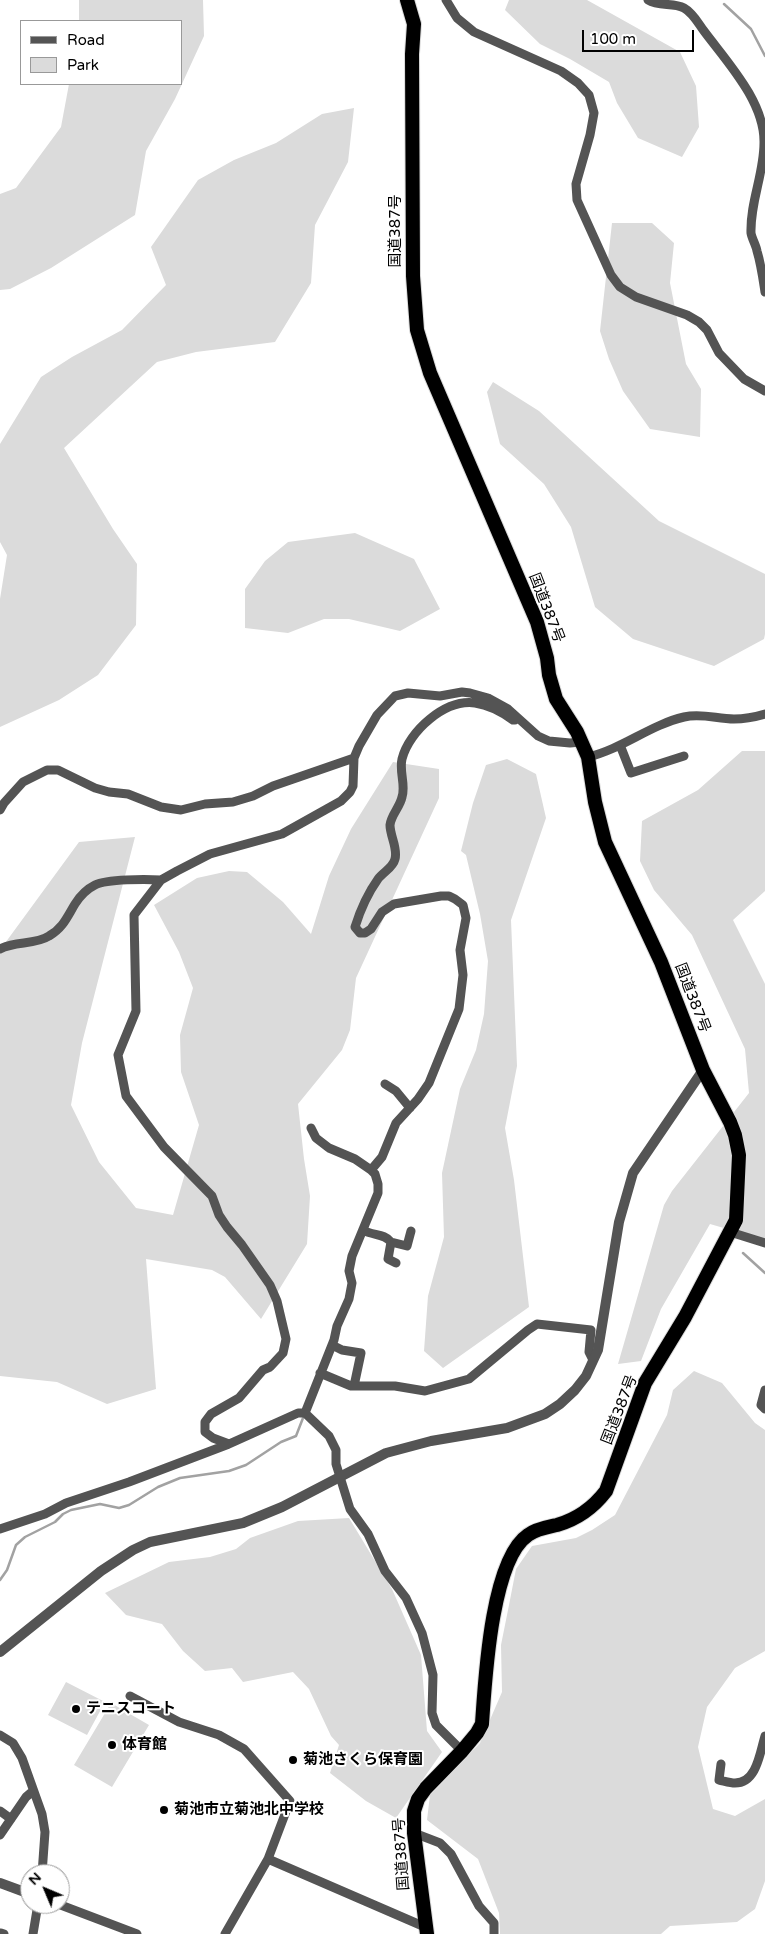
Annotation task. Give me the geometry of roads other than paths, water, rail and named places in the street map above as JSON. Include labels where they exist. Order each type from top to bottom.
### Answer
[{"type":"highway","name":"国道387号","points":[[407,0],[414,24],[412,54],[412,276],[417,330],[430,373],[537,622],[547,658],[550,681],[556,699],[588,757],[595,802],[605,842],[661,962],[703,1070],[730,1122],[739,1154],[736,1220],[685,1317],[645,1383],[606,1491],[598,1501],[578,1517],[530,1534],[519,1543],[513,1552],[498,1597],[489,1638],[482,1724],[462,1751],[426,1788],[418,1799],[414,1811],[414,1833],[426,1931]]},
{"type":"street","points":[[446,0],[457,18],[474,32],[560,71],[578,83],[590,95],[594,113],[590,135],[576,184],[577,200],[610,275],[620,287],[636,297],[687,315],[699,322],[706,330],[719,353],[744,379],[765,391]]},
{"type":"street","points":[[648,0],[654,4],[685,8],[696,18],[730,63],[755,106],[763,127],[765,141],[763,160],[751,215],[751,236],[757,251],[765,292]]},
{"type":"street","points":[[229,1444],[213,1438],[206,1432],[205,1422],[210,1414],[239,1398],[264,1370],[270,1367],[283,1353],[286,1339],[277,1300],[270,1285],[242,1245],[226,1227],[212,1196],[164,1147],[126,1096],[118,1055],[136,1011],[134,916],[160,880],[210,854],[282,834],[341,801],[353,786],[354,758],[378,715],[395,696],[408,693],[440,696],[462,692],[470,693],[488,698],[508,708],[538,736],[549,741],[581,742]]},
{"type":"street","points":[[371,1170],[382,1157],[396,1123],[429,1083],[459,1009],[463,976],[460,950],[466,918],[462,905],[449,896],[394,904],[382,912],[371,929],[365,933],[360,933],[355,927],[379,878],[393,864],[396,858],[390,825],[404,791],[401,762],[408,742],[414,734],[430,718],[456,705],[473,703],[486,705],[513,720],[518,719]]},
{"type":"street","points":[[588,757],[602,754],[649,729],[686,716],[706,715],[734,719],[765,714]]},
{"type":"street","points":[[620,746],[631,773],[684,756]]},
{"type":"street","points":[[0,810],[23,782],[47,770],[58,770],[95,788],[108,792],[128,794],[161,806],[181,810],[205,804],[233,802],[253,796],[273,786],[354,758]]},
{"type":"street","points":[[0,949],[44,939],[51,935],[66,921],[85,891],[96,884],[150,879],[160,880]]},
{"type":"street","points":[[0,1652],[101,1571],[133,1550],[167,1538],[243,1523],[282,1507],[386,1453],[408,1446],[507,1428],[545,1414],[560,1404],[586,1376],[598,1350],[619,1222],[633,1173],[703,1070]]},
{"type":"street","points":[[385,1084],[396,1090],[410,1108]]},
{"type":"street","points":[[305,1414],[332,1345],[337,1326],[349,1299],[352,1283],[349,1271],[352,1256],[378,1193],[375,1174],[371,1170],[355,1159],[329,1148],[316,1138],[311,1128]]},
{"type":"street","points":[[363,1230],[370,1234],[384,1236],[391,1242],[407,1246],[411,1231]]},
{"type":"street","points":[[730,1232],[765,1243]]},
{"type":"street","points":[[391,1242],[388,1258],[396,1263]]},
{"type":"street","points":[[320,1373],[354,1386],[395,1386],[425,1391],[469,1379],[537,1324],[591,1330],[589,1352],[593,1360]]},
{"type":"street","points":[[332,1345],[342,1350],[361,1353],[354,1386]]},
{"type":"street","points":[[765,1390],[761,1405],[765,1409]]},
{"type":"street","points":[[0,1529],[45,1514],[66,1503],[129,1482],[229,1444],[298,1413],[305,1414],[329,1436],[336,1450],[336,1464],[350,1509],[368,1534],[385,1571],[406,1598],[415,1614],[433,1675],[432,1713],[436,1726],[462,1751]]},
{"type":"street","points":[[130,1696],[179,1722],[219,1735],[244,1749],[290,1801],[268,1859],[225,1934]]},
{"type":"street","points":[[0,1735],[13,1743],[22,1758],[42,1814],[45,1832],[43,1864]]},
{"type":"street","points":[[721,1764],[719,1780],[735,1783],[745,1781],[754,1773],[765,1736]]},
{"type":"street","points":[[0,1835],[26,1797],[33,1791]]},
{"type":"street","points":[[0,1811],[11,1819]]},
{"type":"street","points":[[414,1833],[440,1843],[451,1854],[479,1906],[494,1922],[494,1934]]},
{"type":"street","points":[[268,1859],[426,1931]]},
{"type":"street","points":[[0,1883],[20,1890]]},
{"type":"street","points":[[70,1909],[137,1934]]},
{"type":"street","points":[[33,1934],[36,1914]]},
{"type":"waterway","points":[[724,4],[751,29],[765,56]]},
{"type":"waterway","points":[[743,1253],[765,1273]]},
{"type":"waterway","points":[[0,1580],[7,1570],[16,1545],[25,1537],[55,1522],[63,1514],[71,1510],[100,1504],[119,1508],[129,1505],[158,1487],[180,1478],[229,1471],[246,1465],[281,1442],[296,1436],[303,1418]]},
{"type":"place","name":"テニスコート","points":[[76,1709]]},
{"type":"place","name":"体育館","points":[[112,1745]]},
{"type":"place","name":"菊池さくら保育園","points":[[293,1760]]},
{"type":"place","name":"菊池市立菊池北中学校","points":[[164,1810]]}]
